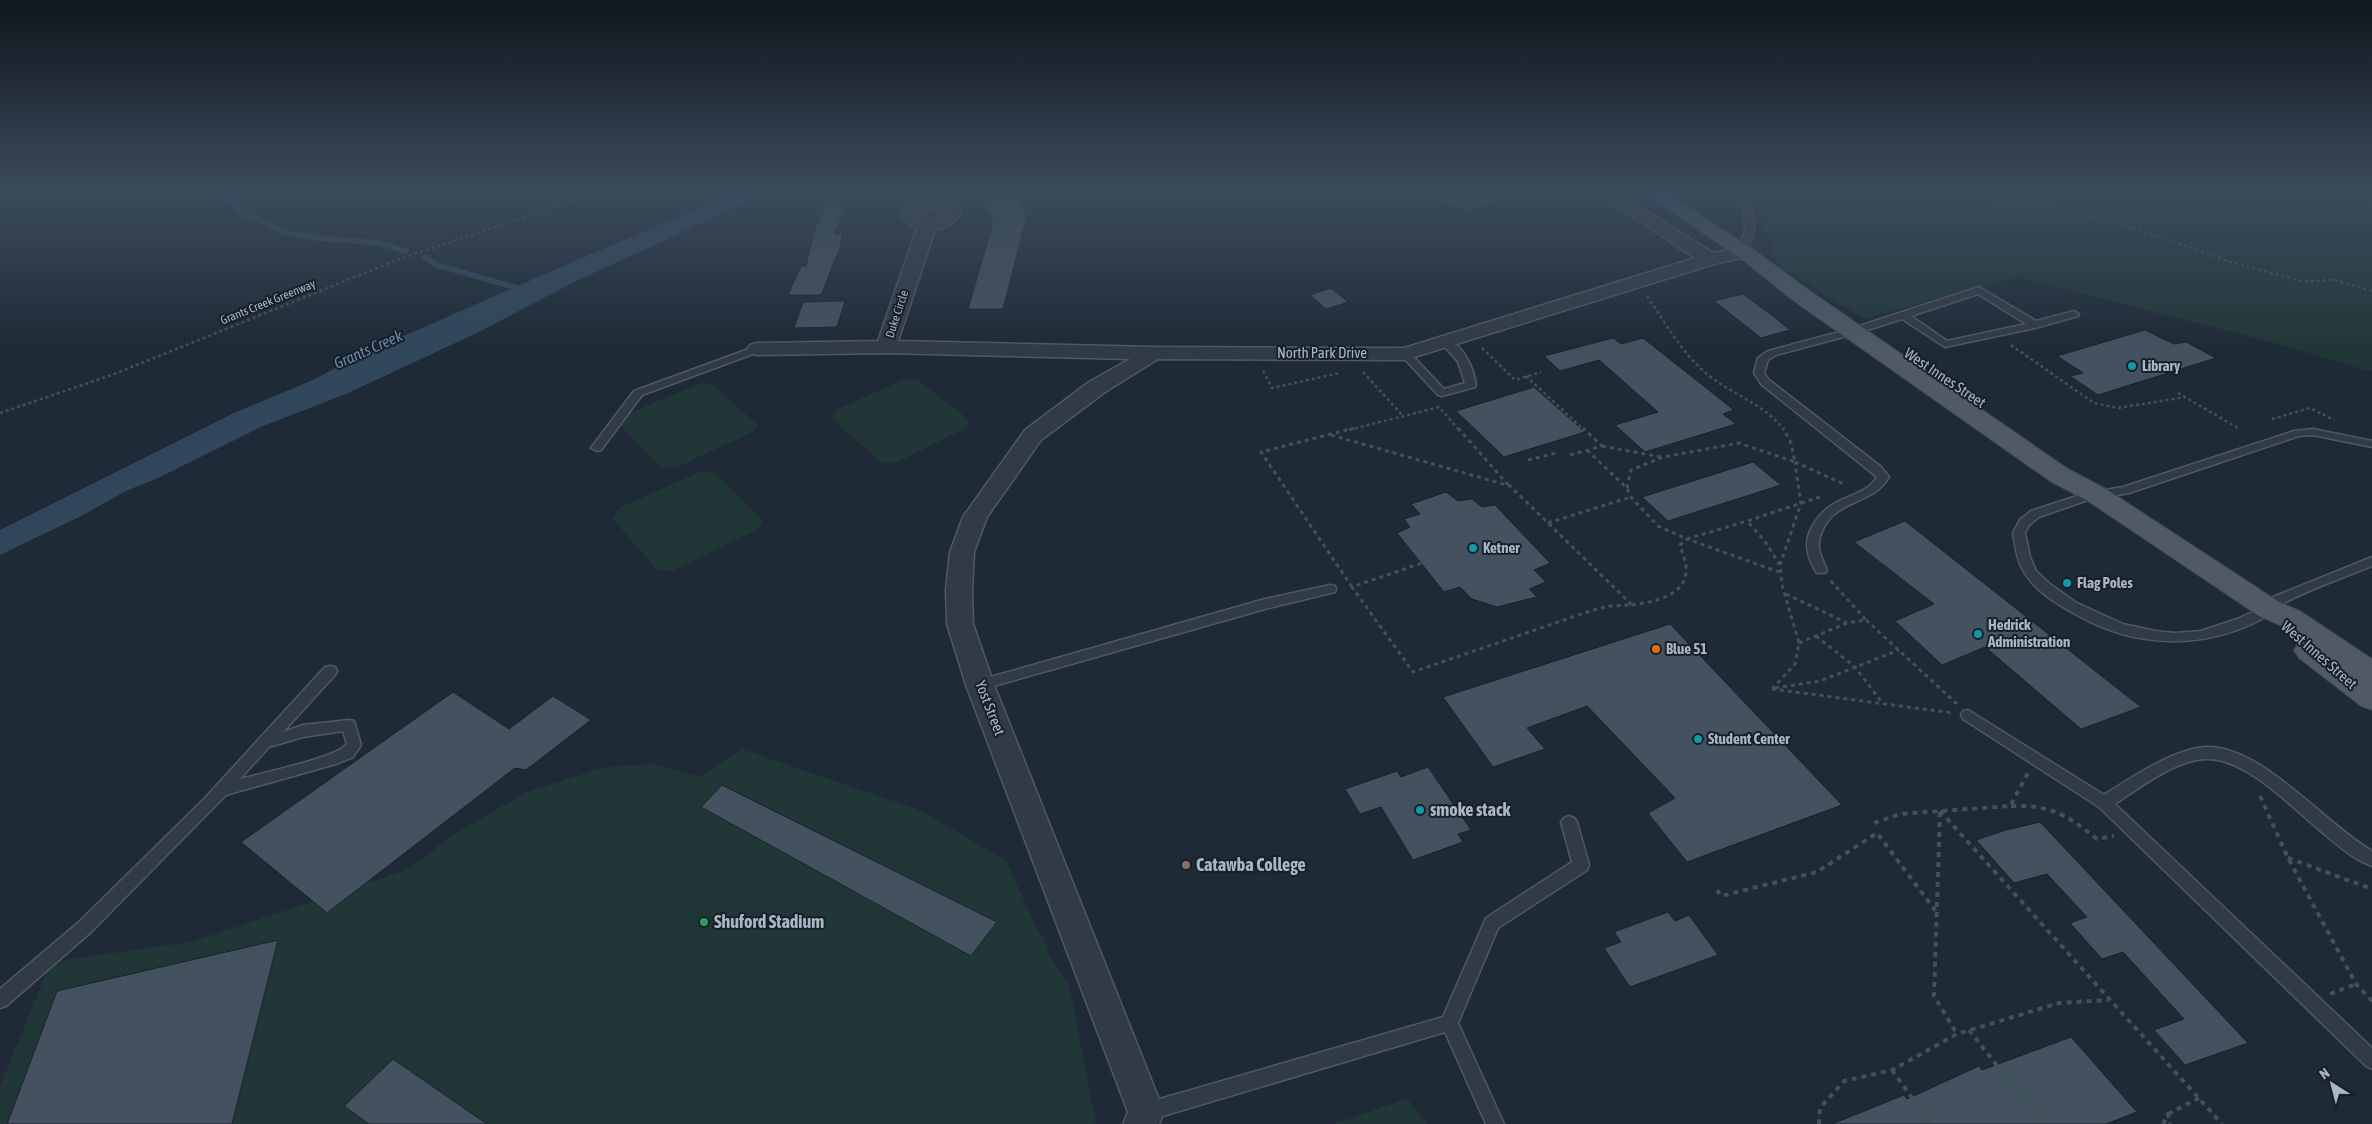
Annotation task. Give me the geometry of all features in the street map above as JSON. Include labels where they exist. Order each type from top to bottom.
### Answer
[{"type":"main road","name":"West Innes Street","points":[[1732,244],[1781,279],[1861,329],[2059,475],[2097,495],[2269,609],[2290,618],[2372,674]]},
{"type":"main road","name":"West Innes Street","points":[[2269,609],[2292,636],[2345,679],[2372,698]]},
{"type":"street","name":"Duke Circle","points":[[886,347],[920,244]]},
{"type":"street","points":[[1687,244],[1710,259]]},
{"type":"street","name":"North Park Drive","points":[[757,349],[886,347],[1154,353],[1405,354],[1710,259],[1742,251]]},
{"type":"street","name":"Yost Street","points":[[1144,1118],[980,684],[960,624],[959,590],[962,552],[975,517],[1007,469],[1033,435],[1098,387],[1154,353]]},
{"type":"lane","points":[[1742,251],[1747,244]]},
{"type":"lane","points":[[1821,570],[1812,545],[1819,520],[1838,504],[1873,490],[1880,485],[1882,477],[1876,470],[1765,382],[1759,373],[1763,358],[1772,353],[1861,329],[1979,290],[2035,325]]},
{"type":"lane","points":[[1904,315],[1945,344],[2035,325],[2074,314]]},
{"type":"lane","points":[[1405,354],[1442,393],[1471,385],[1470,373],[1460,356],[1446,342]]},
{"type":"lane","points":[[597,448],[638,393],[757,349]]},
{"type":"lane","points":[[2372,444],[2313,432],[2298,433],[2125,490],[2097,495],[2035,514],[2024,523],[2019,533],[2029,570],[2043,586],[2067,604],[2085,615],[2113,625],[2170,638],[2193,637],[2242,623],[2269,609],[2280,599],[2372,561]]},
{"type":"lane","points":[[980,684],[1256,607],[1330,590]]},
{"type":"lane","points":[[0,1000],[85,927],[221,790],[330,671]]},
{"type":"lane","points":[[1968,715],[2104,803],[2372,1060]]},
{"type":"lane","points":[[221,790],[331,760],[348,753],[354,745],[350,724],[302,731],[264,743]]},
{"type":"lane","points":[[2104,803],[2155,770],[2206,752],[2229,756],[2246,764],[2348,844],[2372,859]]},
{"type":"lane","points":[[1495,1124],[1449,1022],[1492,923],[1581,865],[1569,822]]},
{"type":"lane","points":[[1144,1118],[1449,1022]]},
{"type":"path","name":"Grants Creek Greenway","points":[[0,414],[81,387],[254,316],[442,244]]},
{"type":"path","points":[[2182,244],[2224,260],[2301,281],[2335,280],[2372,291]]},
{"type":"path","points":[[1644,292],[1685,353],[1700,369],[1762,408],[1787,433],[1794,448],[1801,503],[1779,572],[1799,643],[1795,664],[1772,689]]},
{"type":"path","points":[[1994,334],[2094,402],[2118,408],[2186,398]]},
{"type":"path","points":[[1482,348],[1515,380],[1541,372]]},
{"type":"path","points":[[1260,366],[1272,388],[1343,372]]},
{"type":"path","points":[[1360,368],[1403,416]]},
{"type":"path","points":[[1526,376],[1602,446]]},
{"type":"path","points":[[2178,393],[2238,428]]},
{"type":"path","points":[[1632,605],[1547,524],[1439,407],[1261,452],[1352,587],[1413,672],[1590,611],[1610,606],[1632,605],[1662,600],[1683,583],[1686,572],[1680,545],[1686,539],[1825,495]]},
{"type":"path","points":[[2272,419],[2310,408],[2335,420]]},
{"type":"path","points":[[1331,434],[1510,486]]},
{"type":"path","points":[[1627,488],[1631,470],[1663,458],[1739,443],[1795,462],[1850,487],[1842,490]]},
{"type":"path","points":[[1570,455],[1602,446],[1663,458]]},
{"type":"path","points":[[1587,450],[1627,488],[1631,497],[1658,526],[1686,539],[1779,572]]},
{"type":"path","points":[[1528,460],[1556,453]]},
{"type":"path","points":[[1547,524],[1631,497]]},
{"type":"path","points":[[1747,521],[1764,540],[1780,565]]},
{"type":"path","points":[[1352,587],[1422,563]]},
{"type":"path","points":[[1821,570],[1866,620],[1968,715]]},
{"type":"path","points":[[1786,594],[1847,623]]},
{"type":"path","points":[[1799,643],[1847,623],[1866,620]]},
{"type":"path","points":[[1816,636],[1855,667],[1883,704]]},
{"type":"path","points":[[1772,689],[1820,681],[1899,650]]},
{"type":"path","points":[[1772,689],[1968,715]]},
{"type":"path","points":[[2010,806],[2036,759]]},
{"type":"path","points":[[2246,764],[2288,858],[2356,984],[2372,1001]]},
{"type":"path","points":[[1874,823],[1900,814],[2036,805],[2063,812],[2098,839],[2134,832]]},
{"type":"path","points":[[1940,811],[1934,996],[1957,1034]]},
{"type":"path","points":[[1940,811],[2108,1000],[2222,1124]]},
{"type":"path","points":[[1717,890],[1721,896],[1817,872],[1877,833],[1938,914]]},
{"type":"path","points":[[2288,858],[2372,889]]},
{"type":"path","points":[[1819,1124],[1820,1108],[1844,1081],[1892,1070],[1957,1034],[1969,1030],[2059,1003],[2108,1000]]},
{"type":"path","points":[[1969,1030],[2043,1124]]},
{"type":"path","points":[[1892,1070],[1931,1124]]},
{"type":"path","points":[[2163,1124],[2168,1114],[2198,1098]]},
{"type":"path","points":[[2168,1114],[2170,1124]]},
{"type":"green space","points":[[1770,244],[2372,244],[2372,372],[2267,341],[2017,277],[1864,319],[1778,266]]},
{"type":"green space","points":[[905,379],[918,380],[969,420],[966,428],[896,463],[881,462],[832,419],[836,410]]},
{"type":"green space","points":[[701,383],[713,385],[758,425],[753,432],[675,468],[660,467],[619,424],[625,415]]},
{"type":"green space","points":[[701,471],[715,473],[763,520],[758,529],[673,571],[657,570],[613,519],[619,508]]},
{"type":"green space","name":"Shuford Stadium","points":[[742,749],[922,811],[1006,861],[1039,933],[1043,935],[1049,955],[1069,984],[1096,1124],[0,1124],[0,1086],[51,962],[191,942],[403,871],[426,857],[446,839],[525,793],[604,767],[654,764],[700,777]]},
{"type":"green space","points":[[1407,1099],[1428,1124],[1333,1124]]},
{"type":"water","points":[[613,244],[655,244],[572,283],[481,331],[346,394],[263,426],[156,479],[126,491],[83,515],[0,555],[0,530],[234,413],[313,380],[356,357]]},
{"type":"building","points":[[811,244],[841,244],[821,295],[788,295],[801,266],[806,266]]},
{"type":"building","points":[[987,244],[1020,244],[1003,309],[968,309]]},
{"type":"building","points":[[1331,288],[1348,302],[1326,309],[1310,295]]},
{"type":"building","points":[[1743,294],[1790,330],[1761,338],[1714,301]]},
{"type":"building","points":[[845,301],[837,327],[794,328],[803,302]]},
{"type":"building","name":"Library","points":[[2145,330],[2174,344],[2186,342],[2216,358],[2098,395],[2070,376],[2083,373],[2057,356]]},
{"type":"building","points":[[1613,338],[1621,344],[1643,338],[1734,410],[1723,414],[1736,424],[1645,452],[1615,425],[1658,412],[1599,360],[1560,371],[1544,356]]},
{"type":"building","points":[[1534,387],[1585,432],[1504,457],[1456,411]]},
{"type":"building","points":[[1753,462],[1781,485],[1668,521],[1642,497]]},
{"type":"building","name":"Ketner","points":[[1446,492],[1458,501],[1472,499],[1482,507],[1495,505],[1550,563],[1534,570],[1546,582],[1529,589],[1537,597],[1497,607],[1472,599],[1460,587],[1444,592],[1397,533],[1410,527],[1404,519],[1420,514],[1411,504]]},
{"type":"building","name":"Hedrick Administration","points":[[1905,521],[2141,707],[2081,729],[1985,647],[1942,665],[1895,621],[1934,604],[1854,542]]},
{"type":"building","name":"Student Center","points":[[1670,624],[1842,805],[1687,862],[1648,813],[1675,798],[1587,706],[1527,728],[1545,749],[1493,767],[1443,697]]},
{"type":"building","points":[[453,692],[509,729],[553,696],[591,720],[526,770],[515,768],[327,913],[241,842]]},
{"type":"building","name":"smoke stack","points":[[1428,767],[1471,830],[1458,834],[1463,842],[1413,860],[1381,807],[1360,814],[1345,789],[1397,771],[1401,777]]},
{"type":"building","points":[[722,785],[997,922],[971,956],[701,807]]},
{"type":"building","points":[[2040,822],[2248,1043],[2185,1065],[2154,1030],[2184,1019],[2123,952],[2102,959],[2070,923],[2087,917],[2047,874],[2014,883],[1976,840],[2006,830]]},
{"type":"building","points":[[1668,912],[1675,921],[1689,915],[1718,955],[1630,987],[1604,948],[1621,942],[1614,932]]},
{"type":"building","points":[[278,940],[232,1124],[7,1124],[57,991]]},
{"type":"building","points":[[2071,1037],[2137,1112],[2106,1124],[1832,1124],[1904,1095],[1907,1099],[1979,1066],[1982,1070]]},
{"type":"building","points":[[393,1059],[487,1124],[369,1124],[344,1106]]},
{"type":"waterway","points":[[385,244],[406,251]]},
{"type":"waterway","points":[[425,257],[437,265],[524,290]]},
{"type":"place","name":"Library","points":[[2132,366]]},
{"type":"place","name":"Ketner","points":[[1473,548]]},
{"type":"place","name":"Flag Poles","points":[[2067,583]]},
{"type":"place","name":"Hedrick Administration","points":[[1978,634]]},
{"type":"place","name":"Blue 51","points":[[1656,649]]},
{"type":"place","name":"Student Center","points":[[1698,739]]},
{"type":"place","name":"smoke stack","points":[[1420,810]]},
{"type":"place","name":"Catawba College","points":[[1186,865]]},
{"type":"place","name":"Shuford Stadium","points":[[704,922]]},
{"type":"water label","name":"Grants Creek","points":[[368,349]]}]
